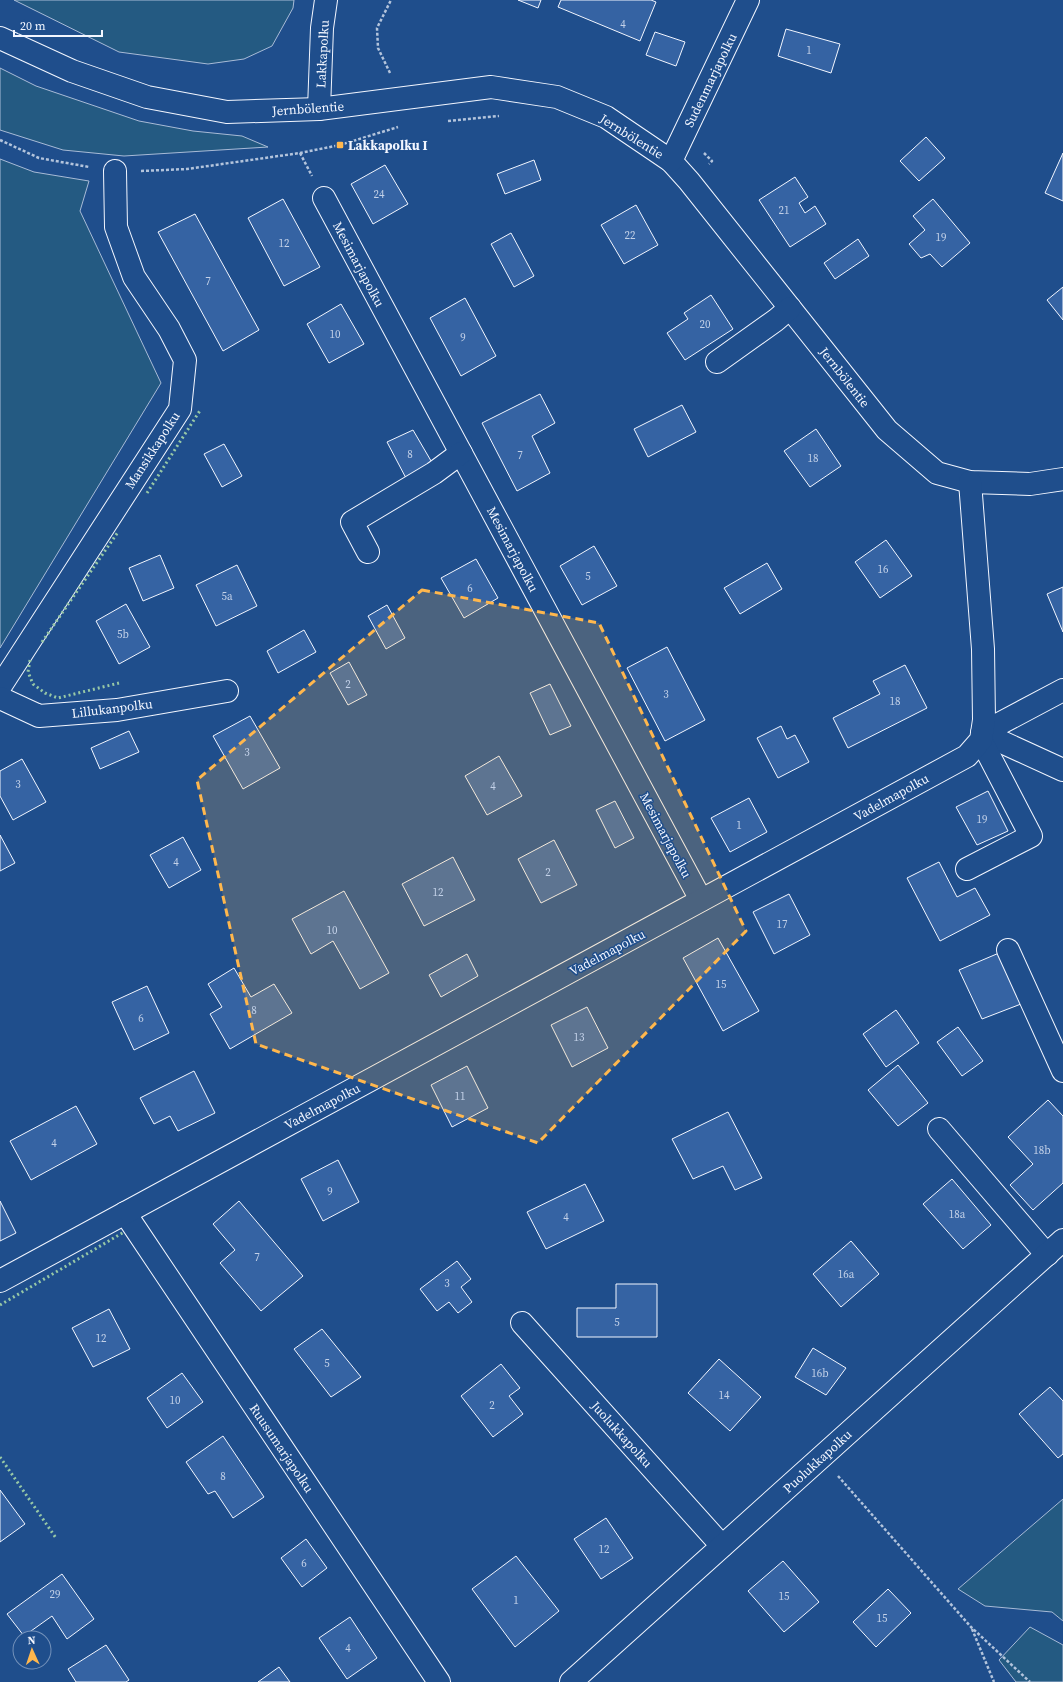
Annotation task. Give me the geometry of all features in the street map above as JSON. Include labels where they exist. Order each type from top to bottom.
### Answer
[{"type":"street","name":"Lakkapolku","points":[[319,109],[322,28],[326,0]]},
{"type":"street","name":"Sudenmarjapolku","points":[[671,161],[748,0]]},
{"type":"street","name":"Jernbölentie","points":[[0,38],[72,71],[147,97],[227,112],[319,109],[491,87],[557,97],[606,117],[671,161],[697,189],[887,430],[937,473],[970,482],[1030,484],[1063,479]]},
{"type":"street","name":"Mansikkapolku","points":[[0,687],[180,409],[185,360],[169,329],[134,277],[116,227],[115,172]]},
{"type":"street","name":"Mesimarjapolku","points":[[324,198],[701,900]]},
{"type":"street","points":[[717,362],[776,320],[790,308]]},
{"type":"street","points":[[368,552],[352,522],[434,473],[461,453]]},
{"type":"street","points":[[967,869],[1031,836],[982,737],[984,720],[982,649],[970,482]]},
{"type":"street","points":[[982,737],[1063,690]]},
{"type":"street","name":"Lillukanpolku","points":[[0,698],[39,716],[117,710],[227,691]]},
{"type":"street","points":[[982,737],[1063,770]]},
{"type":"street","name":"Vadelmapolku","points":[[0,1281],[967,756],[982,737]]},
{"type":"street","points":[[1008,950],[1063,1071]]},
{"type":"street","points":[[939,1130],[1047,1255]]},
{"type":"street","name":"Ruusumarjapolku","points":[[125,1213],[439,1682]]},
{"type":"street","name":"Puolukkapolku","points":[[571,1682],[1063,1240]]},
{"type":"street","name":"Juolukkapolku","points":[[522,1323],[722,1546]]},
{"type":"path","points":[[391,0],[377,28],[378,48],[390,72],[398,99]]},
{"type":"path","points":[[442,122],[505,116]]},
{"type":"path","points":[[0,140],[39,158],[115,172],[188,169],[300,153],[340,144],[403,126]]},
{"type":"path","points":[[822,1457],[971,1627],[1030,1682]]},
{"type":"path","points":[[971,1627],[994,1682]]},
{"type":"highlighted area","points":[[422,590],[599,623],[746,931],[538,1143],[256,1044],[197,780]]},
{"type":"shaded area","points":[[14,0],[294,0],[293,8],[272,46],[244,59],[208,64],[119,52]]},
{"type":"shaded area","points":[[0,68],[36,86],[139,121],[193,131],[242,136],[268,147],[124,156],[63,150],[0,130]]},
{"type":"shaded area","points":[[0,159],[34,172],[89,181],[80,211],[161,383],[0,648]]},
{"type":"shaded area","points":[[1063,1499],[1063,1621],[1052,1612],[985,1606],[958,1589]]},
{"type":"shaded area","points":[[1030,1627],[1063,1645],[1063,1682],[1016,1682],[999,1660]]},
{"type":"building","points":[[518,0],[541,0],[538,8]]},
{"type":"building","points":[[561,0],[651,0],[656,2],[640,41],[558,7]]},
{"type":"building","points":[[786,29],[840,44],[831,73],[778,56]]},
{"type":"building","points":[[655,32],[685,42],[676,66],[646,55]]},
{"type":"building","points":[[926,137],[945,158],[919,181],[900,161]]},
{"type":"building","points":[[1063,153],[1063,201],[1045,193]]},
{"type":"building","points":[[534,160],[541,180],[505,194],[497,174]]},
{"type":"building","points":[[385,165],[408,204],[373,224],[351,184]]},
{"type":"building","points":[[795,177],[808,197],[799,203],[805,213],[815,206],[826,224],[790,247],[759,200]]},
{"type":"building","points":[[283,199],[320,267],[284,286],[248,218]]},
{"type":"building","points":[[933,199],[970,243],[942,267],[930,254],[921,258],[909,244],[925,230],[913,216]]},
{"type":"building","points":[[636,205],[658,245],[624,264],[601,225]]},
{"type":"building","points":[[195,214],[259,330],[223,351],[158,232]]},
{"type":"building","points":[[511,233],[534,276],[514,287],[491,244]]},
{"type":"building","points":[[858,239],[869,256],[835,279],[824,263]]},
{"type":"building","points":[[1063,287],[1063,320],[1047,300]]},
{"type":"building","points":[[711,295],[733,329],[685,360],[667,333],[688,319],[684,313]]},
{"type":"building","points":[[465,298],[496,356],[461,376],[430,318]]},
{"type":"building","points":[[341,304],[364,344],[329,363],[307,324]]},
{"type":"building","points":[[540,394],[555,423],[532,436],[550,473],[517,491],[482,423]]},
{"type":"building","points":[[682,405],[696,432],[648,457],[634,429]]},
{"type":"building","points":[[816,429],[841,466],[810,487],[784,451]]},
{"type":"building","points":[[413,430],[434,466],[407,480],[387,442]]},
{"type":"building","points":[[224,444],[242,476],[222,487],[204,454]]},
{"type":"building","points":[[886,540],[912,576],[880,598],[855,562]]},
{"type":"building","points":[[594,546],[617,586],[582,605],[560,566]]},
{"type":"building","points":[[160,555],[174,588],[143,601],[129,568]]},
{"type":"building","points":[[476,559],[498,598],[464,618],[441,578]]},
{"type":"building","points":[[767,563],[782,589],[740,614],[724,588]]},
{"type":"building","points":[[237,565],[257,606],[216,626],[196,585]]},
{"type":"building","points":[[1063,587],[1063,632],[1047,594]]},
{"type":"building","points":[[126,604],[150,647],[119,664],[96,621]]},
{"type":"building","points":[[387,605],[405,638],[386,649],[368,616]]},
{"type":"building","points":[[304,630],[316,652],[278,673],[267,651]]},
{"type":"building","points":[[667,647],[705,720],[665,741],[627,668]]},
{"type":"building","points":[[349,662],[367,695],[348,705],[330,673]]},
{"type":"building","points":[[905,665],[927,708],[848,748],[833,718],[880,694],[873,681]]},
{"type":"building","points":[[550,684],[571,726],[550,735],[530,693]]},
{"type":"building","points":[[250,716],[280,768],[243,789],[213,736]]},
{"type":"building","points":[[781,726],[787,739],[795,735],[809,762],[778,778],[757,738]]},
{"type":"building","points":[[129,731],[139,752],[100,769],[91,748]]},
{"type":"building","points":[[499,756],[522,796],[487,815],[465,776]]},
{"type":"building","points":[[22,759],[46,802],[13,820],[0,796],[0,771]]},
{"type":"building","points":[[988,791],[1008,831],[977,845],[956,807]]},
{"type":"building","points":[[749,798],[767,832],[730,852],[711,818]]},
{"type":"building","points":[[615,801],[634,838],[615,848],[596,810]]},
{"type":"building","points":[[0,835],[15,863],[0,871]]},
{"type":"building","points":[[183,837],[201,870],[169,888],[150,855]]},
{"type":"building","points":[[554,840],[577,885],[541,903],[518,859]]},
{"type":"building","points":[[453,857],[475,900],[424,926],[402,884]]},
{"type":"building","points":[[939,862],[957,897],[975,888],[990,915],[940,941],[907,878]]},
{"type":"building","points":[[344,891],[389,973],[360,989],[333,941],[311,954],[292,919]]},
{"type":"building","points":[[789,894],[810,935],[774,954],[753,912]]},
{"type":"building","points":[[718,938],[759,1011],[723,1031],[683,958]]},
{"type":"building","points":[[999,953],[1021,1004],[982,1019],[959,970]]},
{"type":"building","points":[[467,954],[478,976],[441,997],[429,975]]},
{"type":"building","points":[[234,968],[251,997],[274,984],[292,1013],[230,1049],[210,1014],[222,1007],[208,984]]},
{"type":"building","points":[[147,986],[169,1033],[134,1050],[112,1002]]},
{"type":"building","points":[[587,1007],[608,1048],[572,1067],[551,1025]]},
{"type":"building","points":[[896,1010],[919,1043],[886,1067],[863,1034]]},
{"type":"building","points":[[958,1027],[983,1061],[962,1076],[937,1042]]},
{"type":"building","points":[[898,1065],[928,1103],[898,1126],[868,1090]]},
{"type":"building","points":[[467,1066],[488,1108],[452,1127],[431,1085]]},
{"type":"building","points":[[194,1071],[215,1113],[178,1131],[170,1116],[154,1124],[140,1098]]},
{"type":"building","points":[[1048,1100],[1063,1116],[1063,1183],[1033,1210],[1010,1185],[1033,1164],[1008,1137]]},
{"type":"building","points":[[76,1106],[97,1144],[31,1180],[10,1141]]},
{"type":"building","points":[[728,1112],[762,1178],[735,1190],[723,1166],[693,1179],[672,1139]]},
{"type":"building","points":[[338,1160],[359,1202],[323,1221],[301,1179]]},
{"type":"building","points":[[952,1179],[991,1225],[963,1249],[923,1204]]},
{"type":"building","points":[[585,1184],[604,1221],[546,1249],[527,1212]]},
{"type":"building","points":[[0,1201],[16,1233],[0,1241]]},
{"type":"building","points":[[239,1201],[303,1276],[261,1311],[220,1263],[235,1250],[213,1224]]},
{"type":"building","points":[[851,1241],[879,1274],[841,1307],[813,1274]]},
{"type":"building","points":[[457,1261],[471,1279],[461,1287],[472,1302],[458,1313],[449,1302],[437,1311],[420,1289]]},
{"type":"building","points":[[616,1284],[657,1284],[657,1337],[577,1337],[577,1308],[616,1308]]},
{"type":"building","points":[[109,1309],[130,1349],[93,1367],[72,1328]]},
{"type":"building","points":[[322,1329],[361,1377],[331,1397],[294,1349]]},
{"type":"building","points":[[813,1348],[846,1368],[826,1395],[795,1377]]},
{"type":"building","points":[[719,1359],[761,1397],[730,1431],[688,1393]]},
{"type":"building","points":[[501,1364],[520,1388],[509,1396],[523,1414],[493,1437],[461,1396]]},
{"type":"building","points":[[182,1373],[203,1402],[167,1428],[147,1398]]},
{"type":"building","points":[[1050,1387],[1063,1401],[1063,1454],[1058,1458],[1019,1414]]},
{"type":"building","points":[[223,1436],[264,1497],[233,1518],[215,1491],[208,1494],[186,1462]]},
{"type":"building","points":[[0,1490],[25,1524],[0,1542]]},
{"type":"building","points":[[606,1518],[633,1558],[601,1579],[574,1539]]},
{"type":"building","points":[[306,1539],[327,1568],[302,1587],[281,1558]]},
{"type":"building","points":[[516,1556],[559,1611],[515,1647],[472,1589]]},
{"type":"building","points":[[783,1561],[819,1602],[784,1632],[748,1591]]},
{"type":"building","points":[[62,1574],[94,1619],[67,1639],[52,1616],[32,1630],[19,1630],[7,1614]]},
{"type":"building","points":[[888,1589],[911,1613],[876,1647],[853,1622]]},
{"type":"building","points":[[350,1617],[377,1658],[347,1679],[319,1638]]},
{"type":"building","points":[[106,1645],[129,1680],[126,1682],[76,1682],[68,1669]]},
{"type":"building","points":[[279,1667],[290,1682],[258,1682]]},
{"type":"hedge","points":[[147,493],[201,409]]},
{"type":"hedge","points":[[42,642],[118,532]]},
{"type":"hedge","points":[[30,660],[28,672],[33,684],[45,693],[58,698],[119,683]]},
{"type":"hedge","points":[[0,1305],[124,1232]]},
{"type":"hedge","points":[[0,1457],[56,1538]]},
{"type":"place","name":"Lakkapolku I","points":[[340,145]]}]
